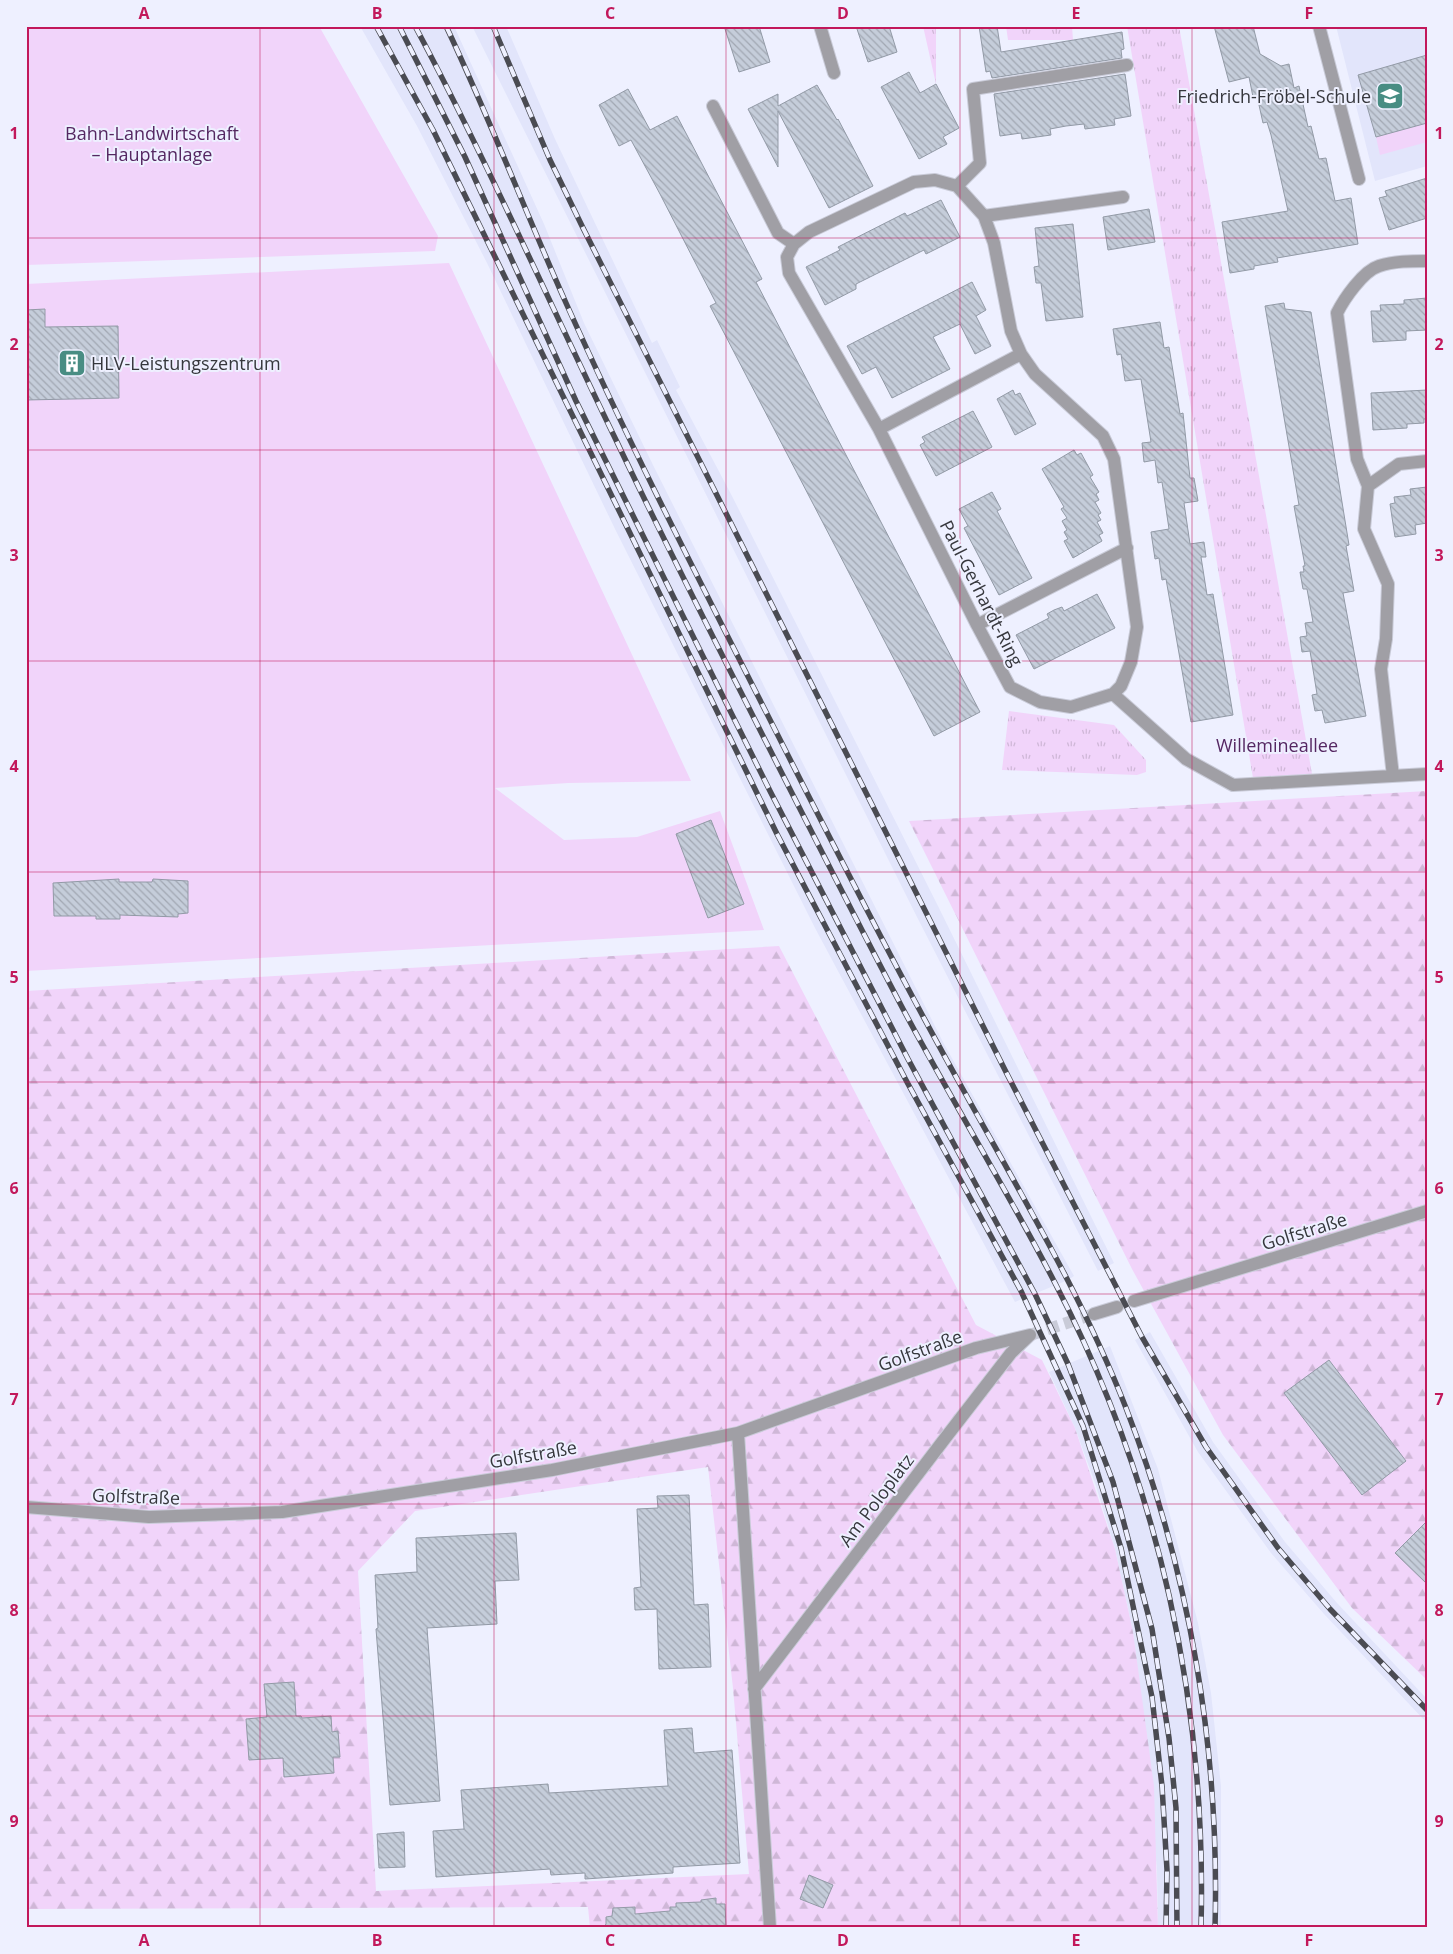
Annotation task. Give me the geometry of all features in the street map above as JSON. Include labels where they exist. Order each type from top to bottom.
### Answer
[{"type":"street","points":[[820,26],[834,73]]},
{"type":"street","points":[[1319,26],[1359,179]]},
{"type":"street","points":[[957,186],[980,163],[973,89],[1127,65]]},
{"type":"street","points":[[713,106],[778,233],[794,244],[809,232],[914,182],[934,180],[957,186],[984,216],[994,243],[1011,331],[1021,354],[1035,374],[1103,436],[1114,459],[1137,627],[1131,662],[1121,686],[1113,694],[1186,759],[1233,785],[1427,774]]},
{"type":"street","points":[[984,216],[1123,196]]},
{"type":"street","name":"Paul-Gerhardt-Ring","points":[[794,244],[787,257],[789,273],[879,430],[976,625],[1010,687],[1040,702],[1071,707],[1113,694]]},
{"type":"street","points":[[1393,776],[1381,668],[1386,639],[1388,584],[1364,529],[1368,486],[1357,459],[1337,314],[1344,300],[1377,266],[1427,261]]},
{"type":"street","points":[[879,430],[1021,354]]},
{"type":"street","points":[[1368,486],[1399,464],[1427,461]]},
{"type":"street","points":[[976,625],[1127,548]]},
{"type":"street","name":"Golfstraße","points":[[1134,1301],[1427,1211]]},
{"type":"street","points":[[1094,1314],[1117,1306]]},
{"type":"street","name":"Golfstraße","points":[[26,1507],[149,1516],[282,1512],[552,1470],[738,1432],[976,1348],[1030,1335]]},
{"type":"street","name":"Am Poloplatz","points":[[754,1689],[943,1441],[1012,1353],[1030,1335]]},
{"type":"street","points":[[738,1432],[770,1928]]},
{"type":"shaded area","points":[[360,26],[454,26],[544,224],[584,323],[653,465],[944,1044],[1074,1276],[1068,1280],[1015,1302],[815,928],[615,529],[487,263],[417,126]]},
{"type":"shaded area","points":[[472,26],[506,26],[555,139],[652,343],[657,340],[680,387],[676,390],[733,498],[938,906],[1114,1263],[1098,1271],[917,917]]},
{"type":"shaded area","name":"Friedrich-Fröbel-Schule","points":[[1336,26],[1427,26],[1427,166],[1375,181]]},
{"type":"shaded area","points":[[1150,1332],[1213,1442],[1285,1542],[1337,1603],[1427,1699],[1427,1723],[1324,1614],[1271,1553],[1198,1452],[1135,1340]]},
{"type":"shaded area","points":[[1110,1346],[1158,1469],[1198,1623],[1211,1693],[1221,1786],[1221,1928],[1158,1928],[1157,1869],[1133,1632],[1115,1549],[1096,1486],[1075,1428],[1049,1372]]},
{"type":"green space","name":"Bahn-Landwirtschaft – Hauptanlage","points":[[26,26],[319,26],[438,236],[435,251],[26,265]]},
{"type":"green space","points":[[923,26],[936,26],[936,84]]},
{"type":"green space","points":[[1006,26],[1072,26],[1073,40],[1008,40]]},
{"type":"green space","name":"Willemineallee","points":[[1127,26],[1179,26],[1312,774],[1253,778]]},
{"type":"green space","points":[[1427,123],[1427,142],[1380,155],[1376,137]]},
{"type":"green space","points":[[449,263],[691,781],[568,783],[495,788],[564,840],[637,837],[720,811],[764,930],[26,971],[26,284]]},
{"type":"green space","points":[[1009,711],[1114,725],[1146,760],[1146,772],[1137,775],[1002,770]]},
{"type":"green space","points":[[1427,791],[1427,1680],[1352,1608],[1223,1435],[1132,1269],[909,821]]},
{"type":"green space","points":[[779,946],[976,1325],[1042,1360],[1075,1428],[1115,1549],[1133,1632],[1154,1786],[1158,1928],[590,1928],[588,1907],[26,1909],[26,991]],"holes":[[[708,1467],[733,1688],[749,1874],[376,1891],[358,1571],[415,1511]]]},
{"type":"building","points":[[724,26],[759,26],[770,62],[739,72]]},
{"type":"building","points":[[856,26],[889,26],[897,52],[868,62]]},
{"type":"building","points":[[979,26],[997,26],[1001,52],[1122,32],[1124,49],[1121,50],[1122,58],[992,78],[990,71],[986,72]]},
{"type":"building","points":[[1214,26],[1253,26],[1260,54],[1281,66],[1289,64],[1294,88],[1299,86],[1308,127],[1311,126],[1319,159],[1326,158],[1335,201],[1351,198],[1358,244],[1277,258],[1278,262],[1230,273],[1222,222],[1288,211],[1271,135],[1267,122],[1263,123],[1257,96],[1253,97],[1249,77],[1229,82]]},
{"type":"building","points":[[1427,55],[1427,123],[1376,137],[1358,75]]},
{"type":"building","points":[[909,72],[920,93],[936,84],[959,128],[943,137],[947,144],[919,159],[881,87]]},
{"type":"building","points":[[1125,74],[1131,116],[1114,119],[1115,125],[1085,129],[1084,124],[1066,126],[1050,129],[1051,135],[1022,139],[1021,133],[1000,136],[994,94]]},
{"type":"building","points":[[817,85],[838,119],[873,186],[829,208],[778,111],[778,167],[748,109],[778,94],[778,106]]},
{"type":"building","points":[[628,89],[650,130],[677,116],[762,279],[756,282],[980,712],[934,736],[710,306],[716,303],[660,194],[631,140],[619,146],[599,105]]},
{"type":"building","points":[[1427,178],[1427,218],[1389,230],[1379,198],[1387,196],[1385,191]]},
{"type":"building","points":[[941,200],[960,237],[926,254],[924,250],[856,284],[856,289],[825,305],[806,267],[840,250],[838,247],[905,213],[907,216]]},
{"type":"building","points":[[1149,209],[1155,242],[1108,250],[1103,217]]},
{"type":"building","points":[[1073,224],[1083,317],[1046,321],[1041,283],[1036,283],[1034,267],[1039,266],[1035,228]]},
{"type":"building","points":[[972,282],[986,310],[976,316],[991,346],[975,354],[960,324],[933,337],[950,369],[892,398],[876,367],[862,374],[847,346]]},
{"type":"building","points":[[1427,298],[1427,330],[1406,331],[1406,340],[1373,342],[1371,311],[1381,311],[1380,305],[1404,304],[1404,300]]},
{"type":"building","points":[[1284,303],[1285,309],[1311,312],[1349,545],[1346,546],[1354,591],[1343,593],[1366,716],[1325,723],[1322,710],[1315,711],[1312,695],[1317,694],[1310,651],[1302,652],[1300,637],[1307,636],[1305,623],[1313,622],[1307,589],[1303,589],[1300,572],[1304,572],[1303,566],[1305,566],[1294,506],[1299,505],[1265,306]]},
{"type":"building","name":"HLV-Leistungszentrum","points":[[45,309],[45,327],[118,326],[119,398],[26,400],[26,310]]},
{"type":"building","points":[[1160,322],[1164,348],[1169,347],[1180,414],[1183,413],[1190,478],[1194,478],[1198,501],[1184,503],[1190,544],[1204,542],[1206,557],[1201,557],[1207,595],[1213,594],[1233,715],[1191,722],[1166,579],[1162,580],[1159,558],[1155,559],[1151,532],[1169,529],[1162,482],[1158,483],[1155,460],[1144,462],[1142,443],[1151,442],[1141,379],[1125,381],[1121,354],[1117,355],[1113,329]]},
{"type":"building","points":[[1013,390],[1015,395],[1020,393],[1036,424],[1015,435],[997,399]]},
{"type":"building","points":[[1427,390],[1427,419],[1424,419],[1424,423],[1407,424],[1407,428],[1373,430],[1371,393]]},
{"type":"building","points":[[973,411],[992,447],[936,476],[920,445],[925,442],[922,437]]},
{"type":"building","points":[[1074,450],[1077,455],[1081,453],[1093,475],[1090,477],[1099,492],[1096,494],[1099,500],[1095,502],[1101,513],[1098,515],[1101,520],[1097,522],[1103,533],[1099,535],[1102,541],[1073,558],[1064,541],[1068,539],[1064,532],[1067,530],[1062,521],[1067,518],[1061,509],[1064,507],[1042,469]]},
{"type":"building","points":[[1427,487],[1427,523],[1415,525],[1416,534],[1395,537],[1390,504],[1395,503],[1394,497],[1411,495],[1410,489]]},
{"type":"building","points":[[992,492],[1001,509],[997,511],[1032,578],[999,595],[964,528],[968,526],[959,509]]},
{"type":"building","points":[[1097,594],[1115,628],[1034,669],[1016,635],[1049,618],[1047,614],[1054,610],[1062,607],[1064,611]]},
{"type":"building","points":[[711,820],[744,904],[708,918],[676,834]]},
{"type":"building","points":[[119,879],[119,882],[152,882],[153,879],[188,881],[188,913],[178,914],[178,917],[120,915],[120,919],[96,919],[96,916],[54,916],[53,883]]},
{"type":"building","points":[[1329,1360],[1406,1461],[1362,1495],[1284,1393]]},
{"type":"building","points":[[689,1495],[694,1605],[708,1604],[711,1667],[659,1669],[657,1609],[635,1610],[634,1588],[641,1587],[637,1509],[658,1508],[657,1496]]},
{"type":"building","points":[[1427,1521],[1427,1584],[1395,1553]]},
{"type":"building","points":[[516,1533],[519,1580],[495,1581],[497,1624],[427,1628],[440,1801],[390,1805],[376,1629],[378,1628],[375,1575],[417,1572],[416,1538]]},
{"type":"building","points":[[294,1682],[296,1716],[301,1716],[302,1718],[331,1716],[332,1732],[338,1731],[340,1757],[333,1757],[334,1773],[284,1777],[283,1758],[249,1760],[246,1719],[267,1717],[264,1684]]},
{"type":"building","points":[[692,1728],[694,1753],[732,1750],[740,1863],[673,1867],[673,1873],[585,1879],[585,1873],[551,1875],[550,1869],[436,1877],[433,1831],[464,1829],[461,1790],[548,1784],[549,1793],[668,1786],[664,1730]]},
{"type":"building","points":[[404,1832],[405,1867],[379,1868],[377,1834]]},
{"type":"building","points":[[809,1875],[833,1885],[823,1908],[800,1899]]},
{"type":"building","points":[[716,1898],[716,1904],[725,1904],[726,1928],[603,1928],[606,1924],[606,1917],[612,1916],[613,1908],[635,1907],[635,1914],[670,1911],[670,1907],[676,1907],[676,1903],[701,1902],[701,1900]]},
{"type":"tunnel","points":[[1030,1335],[1094,1314]]},
{"type":"railway","points":[[376,26],[433,130],[777,834],[907,1082],[1021,1291],[1083,1426],[1121,1548],[1152,1697],[1162,1786],[1167,1870],[1166,1928]]},
{"type":"railway","points":[[399,26],[465,157],[576,401],[770,791],[908,1059],[1035,1294],[1068,1364],[1113,1482],[1152,1629],[1169,1738],[1176,1808],[1177,1928]]},
{"type":"railway","points":[[415,26],[493,180],[651,513],[795,800],[903,1009],[1037,1248],[1091,1359],[1123,1437],[1148,1516],[1169,1596],[1185,1678],[1195,1760],[1201,1844],[1201,1928]]},
{"type":"railway","points":[[446,26],[566,303],[653,487],[884,942],[1071,1287],[1091,1327],[1126,1408],[1168,1534],[1184,1598],[1196,1664],[1206,1729],[1212,1795],[1215,1928]]},
{"type":"railway","points":[[493,26],[550,160],[583,228],[1007,1074],[1142,1337],[1206,1447],[1278,1548],[1330,1609],[1427,1710]]},
{"type":"place","name":"Friedrich-Fröbel-Schule","points":[[1390,96]]},
{"type":"place","name":"HLV-Leistungszentrum","points":[[72,363]]}]
